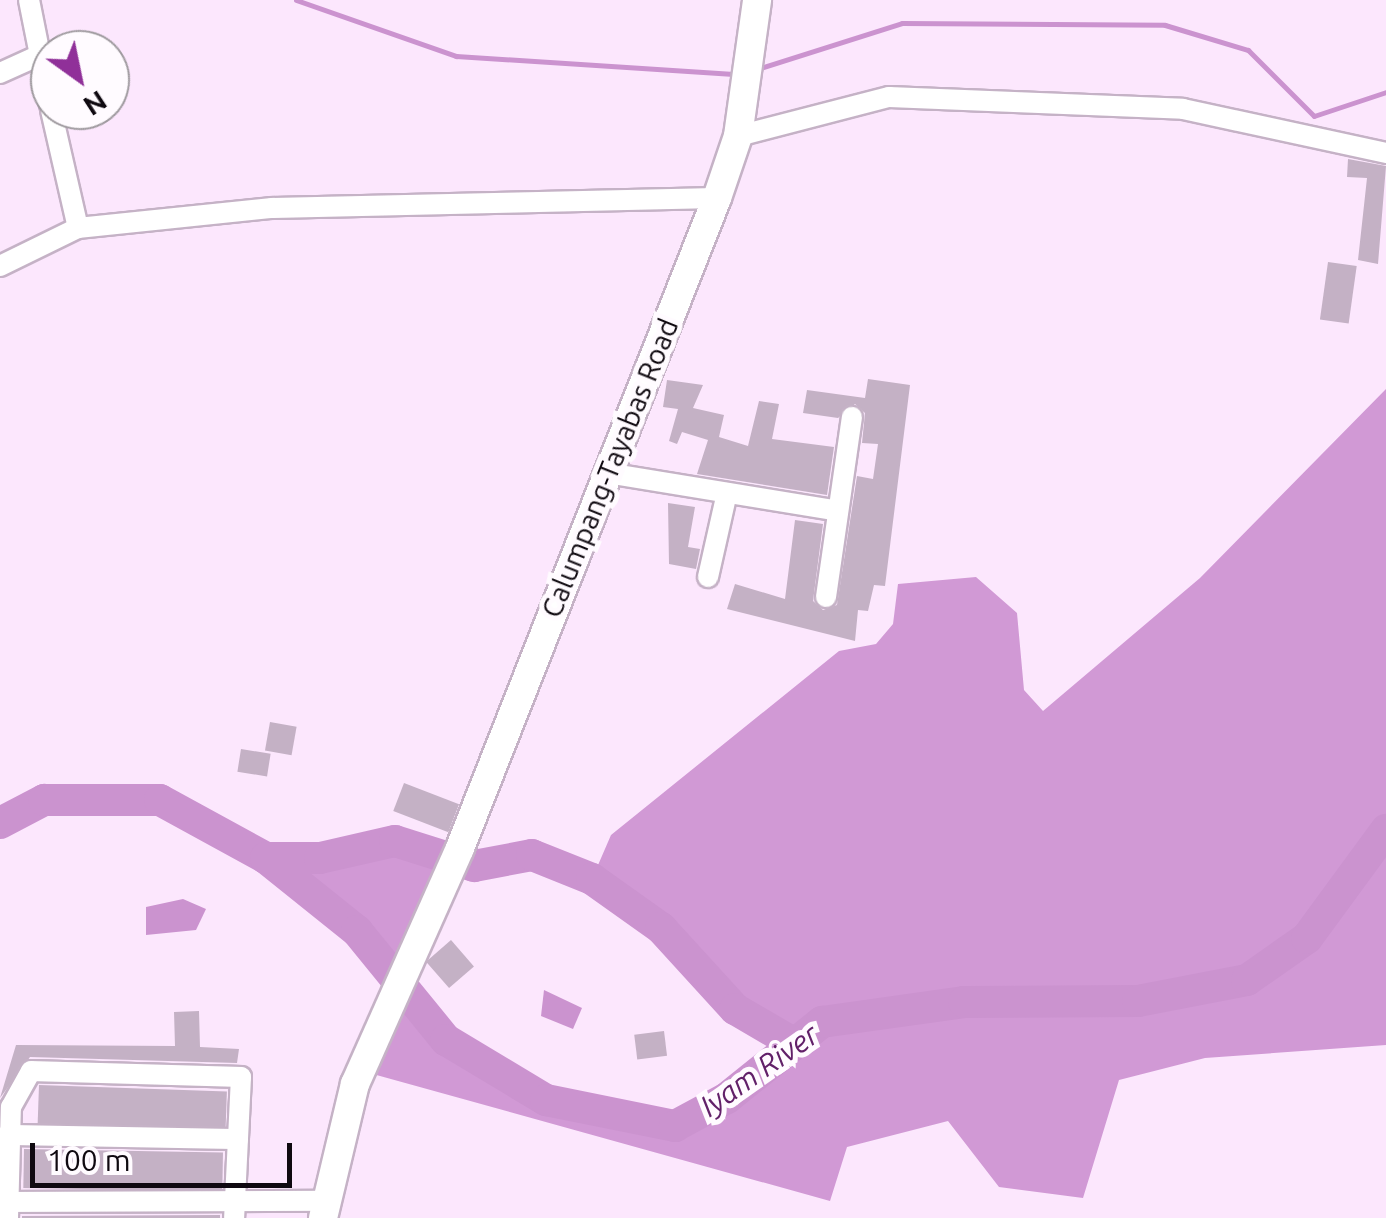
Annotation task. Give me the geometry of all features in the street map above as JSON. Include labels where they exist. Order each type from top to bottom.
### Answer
[{"type":"main road","name":"Calumpang-Tayabas Road","points":[[324,1210],[356,1084],[460,848],[717,198],[738,136],[757,0]]},
{"type":"street","points":[[29,0],[35,30]]},
{"type":"street","points":[[0,74],[30,60]]},
{"type":"street","points":[[738,136],[890,97],[1182,108],[1386,152]]},
{"type":"street","points":[[55,130],[78,228]]},
{"type":"street","points":[[0,266],[78,228],[272,208],[717,198]]},
{"type":"street","points":[[826,597],[852,417]]},
{"type":"street","points":[[607,473],[838,511]]},
{"type":"street","points":[[708,577],[728,493]]},
{"type":"street","points":[[234,1212],[241,1078],[31,1071],[7,1134],[8,1210],[234,1212],[324,1210]]},
{"type":"street","points":[[7,1134],[238,1139]]},
{"type":"shaded area","points":[[1386,389],[1386,1045],[1205,1058],[1119,1080],[1083,1198],[999,1187],[948,1121],[847,1147],[830,1201],[362,1071],[401,985],[357,931],[266,858],[320,858],[395,841],[459,854],[402,986],[446,1040],[546,1100],[676,1126],[794,1044],[735,1009],[661,928],[592,879],[611,835],[839,651],[876,644],[893,624],[898,584],[976,577],[1017,613],[1024,690],[1043,711],[1200,578]]},
{"type":"shaded area","points":[[183,899],[206,909],[196,930],[146,935],[146,907]]},
{"type":"shaded area","points":[[544,990],[582,1008],[573,1029],[541,1016]]},
{"type":"building","points":[[1348,159],[1386,166],[1378,264],[1358,260],[1367,178],[1347,177]]},
{"type":"building","points":[[1328,262],[1357,266],[1349,323],[1320,319]]},
{"type":"building","points":[[868,379],[910,385],[885,586],[874,585],[868,611],[858,610],[855,641],[727,609],[735,584],[785,599],[795,520],[823,524],[813,601],[823,610],[837,605],[857,476],[873,479],[878,444],[862,443],[865,413],[855,404],[838,418],[803,413],[807,390],[865,398]]},
{"type":"building","points":[[667,380],[703,385],[693,408],[724,415],[719,437],[748,446],[759,401],[779,404],[772,439],[834,447],[827,495],[697,474],[708,440],[682,432],[677,444],[669,441],[678,409],[663,407]]},
{"type":"building","points":[[668,503],[695,507],[688,547],[700,549],[696,569],[669,564]]},
{"type":"building","points":[[270,722],[297,727],[292,755],[265,751]]},
{"type":"building","points":[[241,749],[271,754],[267,776],[237,772]]},
{"type":"building","points":[[404,783],[459,804],[448,832],[393,811]]},
{"type":"building","points":[[451,940],[474,966],[449,988],[426,962]]},
{"type":"building","points":[[199,1011],[200,1047],[239,1049],[237,1063],[30,1057],[0,1098],[16,1045],[175,1046],[174,1012]]},
{"type":"building","points":[[664,1031],[667,1056],[637,1059],[634,1035]]},
{"type":"building","points":[[39,1085],[227,1092],[225,1132],[38,1125]]},
{"type":"building","points":[[24,1149],[223,1152],[222,1191],[23,1188]]},
{"type":"building","points":[[22,1216],[220,1218],[22,1218]]},
{"type":"waterway","points":[[296,0],[456,56],[737,74]]},
{"type":"waterway","points":[[757,69],[902,23],[1165,25],[1248,50],[1314,116],[1386,92]]},
{"type":"waterway","name":"Iyam River","points":[[0,823],[44,800],[160,800],[266,858],[357,931],[446,1040],[546,1100],[675,1126],[727,1098],[822,1022],[964,1002],[1138,1001],[1247,980],[1307,938],[1386,830]]},
{"type":"waterway","points":[[266,858],[320,858],[395,841],[474,866],[532,855],[592,879],[661,928],[735,1009],[795,1044]]}]
